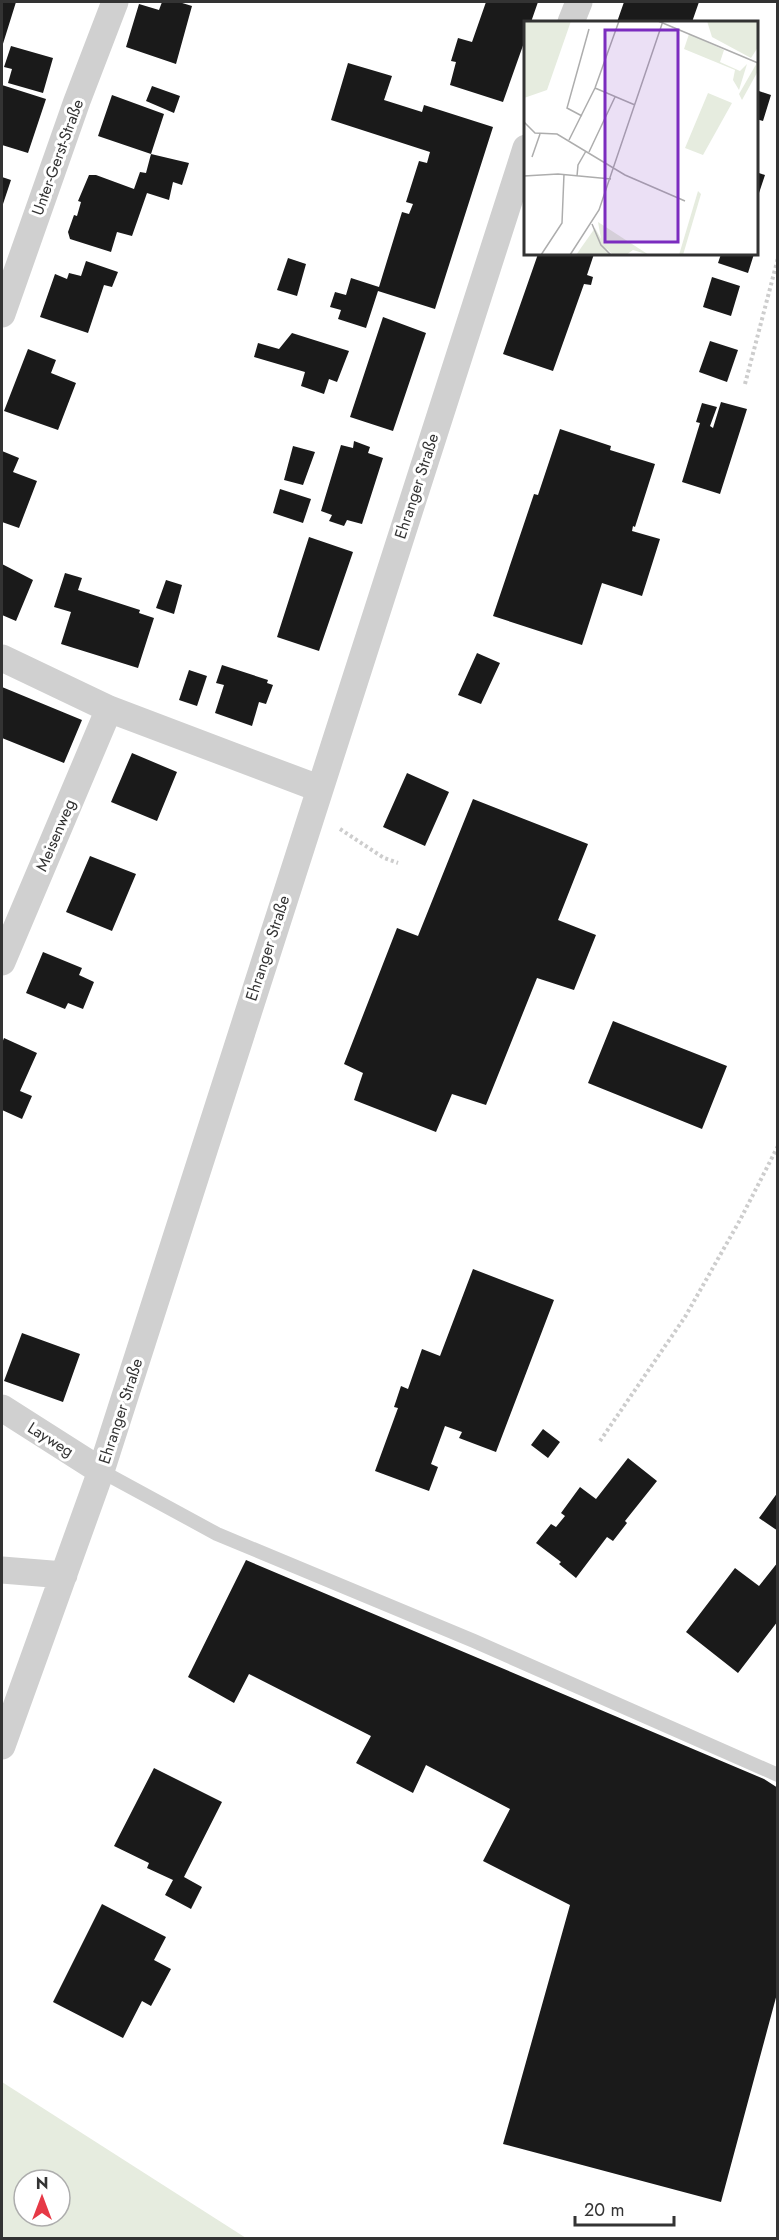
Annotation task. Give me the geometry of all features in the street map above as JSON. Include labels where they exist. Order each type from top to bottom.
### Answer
[{"type":"street","name":"Unter-Gerst-Straße","points":[[2,314],[77,101],[115,2]]},
{"type":"street","points":[[571,21],[579,2]]},
{"type":"street","name":"Ehranger Straße","points":[[2,1746],[100,1471],[524,151]]},
{"type":"street","points":[[2,658],[110,709],[315,799]]},
{"type":"street","name":"Meisenweg","points":[[2,962],[110,709]]},
{"type":"street","name":"Layweg","points":[[2,1408],[100,1471]]},
{"type":"street","points":[[2,1569],[64,1575]]},
{"type":"lane","points":[[100,1471],[217,1534],[474,1641],[777,1775]]},
{"type":"path","points":[[745,384],[777,258]]},
{"type":"path","points":[[315,799],[384,858],[398,863]]},
{"type":"path","points":[[600,1441],[685,1317],[741,1220],[777,1146]]},
{"type":"shaded area","points":[[2,2082],[246,2238],[2,2238]]},
{"type":"building","points":[[2,2],[16,2],[2,47]]},
{"type":"building","points":[[162,2],[179,2],[192,6],[176,64],[126,47],[139,4],[159,10]]},
{"type":"building","points":[[486,2],[538,2],[531,21],[524,21],[524,43],[503,102],[450,85],[456,62],[451,61],[458,38],[472,42]]},
{"type":"building","points":[[624,2],[699,2],[692,21],[617,21]]},
{"type":"building","points":[[11,46],[53,58],[43,93],[8,83],[12,69],[4,67]]},
{"type":"building","points":[[348,63],[392,76],[384,100],[422,112],[424,105],[493,127],[435,309],[378,291],[366,328],[338,319],[341,310],[330,307],[335,292],[346,295],[351,278],[379,287],[402,212],[409,214],[413,204],[406,202],[419,161],[427,163],[430,152],[331,120]]},
{"type":"building","points":[[2,85],[46,99],[28,153],[2,145]]},
{"type":"building","points":[[152,86],[180,96],[174,113],[146,101]]},
{"type":"building","points":[[758,91],[771,95],[763,121],[758,120]]},
{"type":"building","points":[[112,95],[164,114],[151,154],[98,136]]},
{"type":"building","points":[[151,154],[189,163],[182,185],[173,182],[169,200],[147,193],[132,236],[117,232],[111,252],[70,239],[68,232],[74,215],[77,216],[81,202],[78,201],[89,175],[96,175],[134,189],[140,172],[146,173]]},
{"type":"building","points":[[758,173],[765,175],[758,196]]},
{"type":"building","points":[[2,177],[11,180],[2,207]]},
{"type":"building","points":[[538,255],[594,255],[587,275],[593,277],[591,285],[584,284],[553,371],[503,354]]},
{"type":"building","points":[[721,255],[754,255],[748,273],[718,263]]},
{"type":"building","points":[[288,258],[306,264],[297,296],[277,290]]},
{"type":"building","points":[[86,261],[118,272],[112,287],[104,285],[88,333],[40,317],[55,274],[67,279],[69,273],[81,276]]},
{"type":"building","points":[[712,277],[740,286],[731,316],[703,307]]},
{"type":"building","points":[[383,317],[426,333],[393,431],[350,417]]},
{"type":"building","points":[[292,333],[349,351],[337,382],[329,379],[324,394],[301,386],[305,372],[254,357],[258,343],[279,349]]},
{"type":"building","points":[[710,341],[738,350],[727,382],[699,372]]},
{"type":"building","points":[[28,349],[56,360],[51,373],[76,383],[58,430],[4,411]]},
{"type":"building","points":[[721,402],[747,409],[720,494],[682,482],[700,423],[696,422],[702,403],[717,407],[710,426],[713,428]]},
{"type":"building","points":[[560,429],[611,446],[610,450],[655,464],[632,531],[660,539],[642,596],[602,583],[582,645],[493,616],[534,494],[538,495]]},
{"type":"building","points":[[354,441],[370,447],[368,453],[383,458],[362,524],[347,520],[344,526],[329,521],[332,515],[321,511],[341,445],[353,448]]},
{"type":"building","points":[[293,446],[315,452],[303,485],[284,480]]},
{"type":"building","points":[[2,451],[19,458],[13,472],[37,481],[19,528],[2,522]]},
{"type":"building","points":[[280,489],[311,499],[303,523],[273,513]]},
{"type":"building","points":[[309,537],[353,552],[319,651],[277,637]]},
{"type":"building","points":[[2,564],[33,580],[16,621],[2,615]]},
{"type":"building","points":[[65,573],[82,578],[78,590],[140,610],[139,613],[154,618],[138,668],[61,644],[71,612],[54,607]]},
{"type":"building","points":[[166,580],[182,585],[174,614],[156,608]]},
{"type":"building","points":[[477,653],[500,663],[481,704],[458,695]]},
{"type":"building","points":[[222,665],[268,680],[267,683],[273,685],[266,704],[259,702],[252,726],[215,713],[224,685],[216,683]]},
{"type":"building","points":[[189,670],[207,676],[197,706],[179,700]]},
{"type":"building","points":[[2,687],[82,720],[64,763],[2,738]]},
{"type":"building","points":[[132,753],[177,772],[157,821],[111,802]]},
{"type":"building","points":[[407,773],[449,792],[425,846],[383,827]]},
{"type":"building","points":[[473,799],[588,844],[558,920],[596,935],[574,990],[537,978],[486,1105],[452,1094],[436,1132],[354,1100],[363,1073],[344,1064],[397,928],[418,936]]},
{"type":"building","points":[[90,856],[136,874],[112,931],[66,912]]},
{"type":"building","points":[[43,952],[82,968],[79,975],[94,982],[83,1009],[68,1003],[65,1009],[26,993]]},
{"type":"building","points":[[613,1021],[727,1066],[702,1129],[588,1083]]},
{"type":"building","points":[[4,1038],[37,1053],[20,1091],[32,1096],[22,1119],[2,1110],[2,1043]]},
{"type":"building","points":[[473,1269],[554,1300],[496,1452],[459,1438],[462,1432],[445,1426],[431,1464],[438,1467],[429,1491],[375,1471],[398,1408],[394,1407],[401,1386],[408,1389],[422,1349],[440,1356]]},
{"type":"building","points":[[22,1333],[80,1354],[63,1402],[4,1381]]},
{"type":"building","points":[[543,1429],[560,1442],[548,1458],[531,1445]]},
{"type":"building","points":[[628,1458],[657,1481],[625,1521],[627,1523],[613,1541],[607,1537],[576,1578],[559,1564],[561,1562],[536,1543],[551,1524],[556,1527],[565,1516],[561,1513],[580,1487],[596,1499]]},
{"type":"building","points":[[778,1492],[778,1531],[759,1518]]},
{"type":"building","points":[[246,1560],[764,1779],[778,1788],[778,1990],[721,2202],[503,2144],[570,1905],[483,1861],[510,1809],[426,1765],[413,1793],[356,1763],[371,1736],[249,1674],[234,1703],[188,1677]]},
{"type":"building","points":[[778,1562],[778,1621],[738,1673],[686,1632],[735,1568],[759,1586]]},
{"type":"building","points":[[154,1768],[222,1802],[184,1877],[202,1887],[191,1909],[165,1895],[173,1880],[147,1868],[149,1863],[114,1846]]},
{"type":"building","points":[[102,1904],[166,1937],[154,1960],[171,1969],[151,2006],[142,2001],[123,2038],[53,2002]]}]
